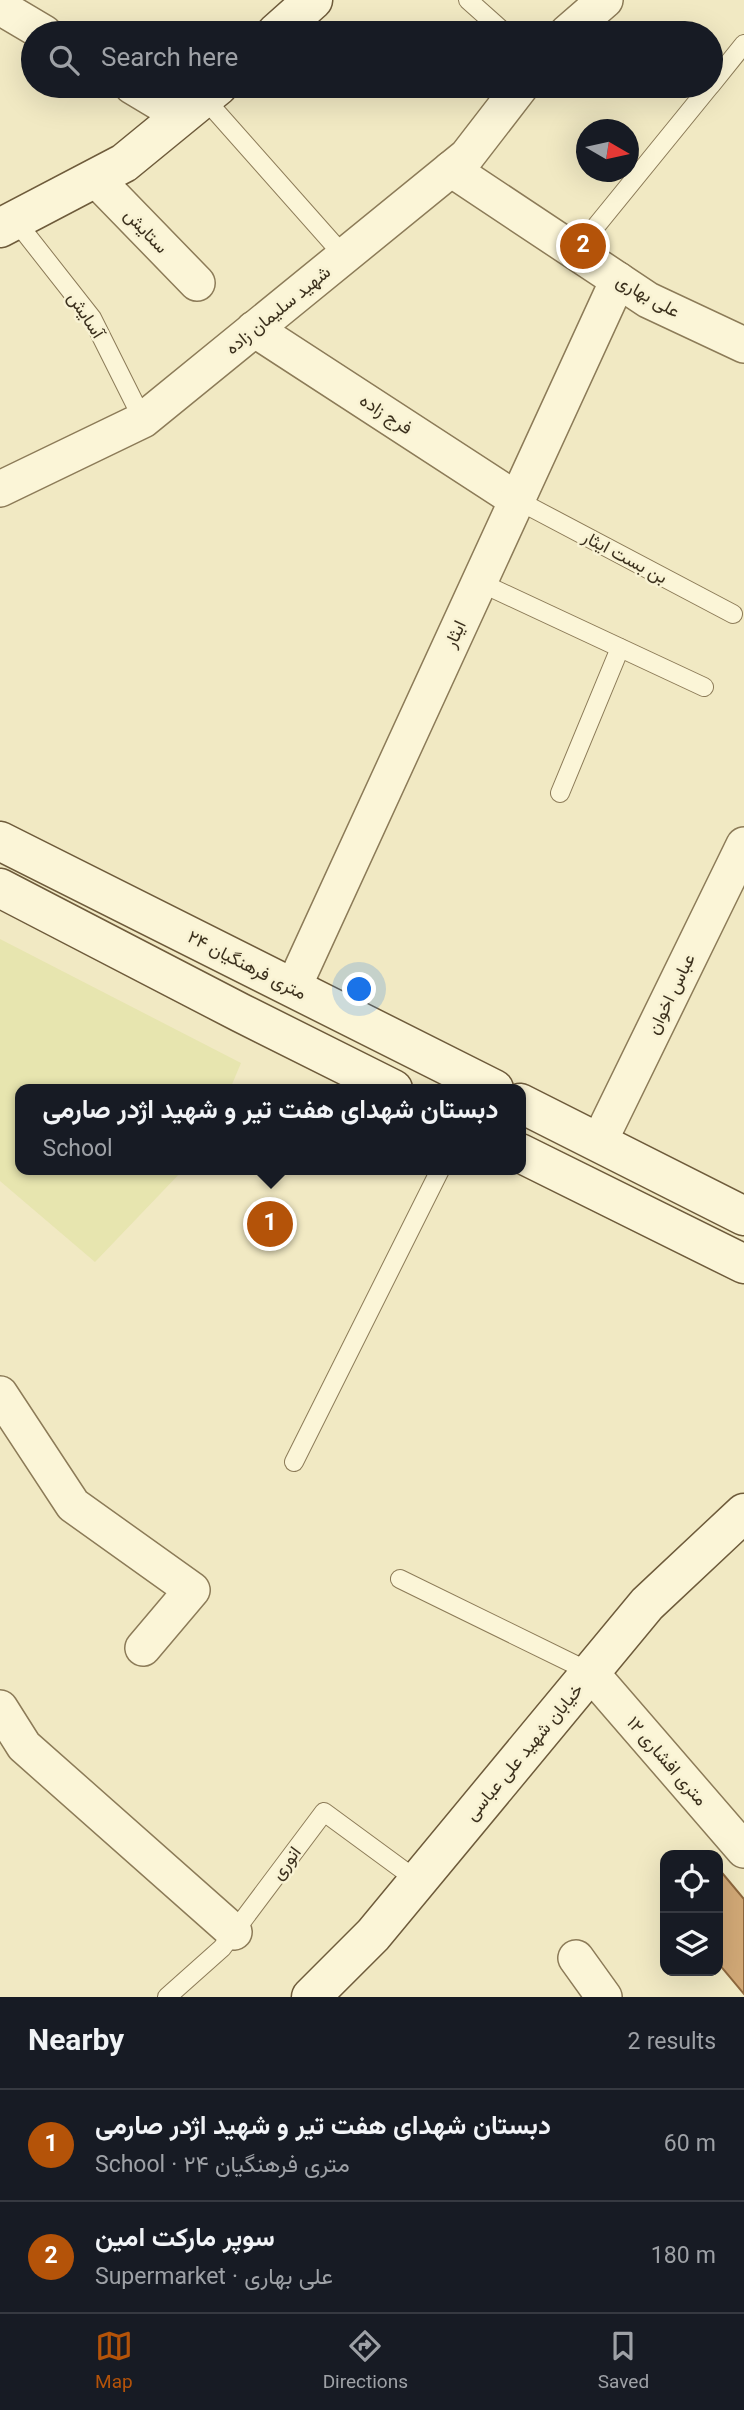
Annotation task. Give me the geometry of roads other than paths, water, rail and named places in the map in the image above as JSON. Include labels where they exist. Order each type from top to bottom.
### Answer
[{"type":"main road","points":[[289,21],[313,0]]},
{"type":"main road","points":[[7,224],[124,163],[201,100]]},
{"type":"main road","name":"۲۴ متری فرهنگیان","points":[[0,841],[484,1084]]},
{"type":"main road","points":[[0,888],[383,1084]]},
{"type":"main road","points":[[526,1106],[744,1216]]},
{"type":"main road","points":[[577,1181],[599,1142]]},
{"type":"main road","points":[[526,1156],[744,1264]]},
{"type":"main road","name":"خیابان شهید علی عباسی","points":[[311,1997],[373,1936],[647,1604],[743,1516]]},
{"type":"street","points":[[581,21],[605,0]]},
{"type":"street","points":[[0,7],[24,21]]},
{"type":"street","name":"شهید سلیمان زاده","points":[[0,489],[143,420],[467,156],[512,98]]},
{"type":"street","name":"علی بهاری","points":[[451,169],[648,300],[744,345]]},
{"type":"street","name":"ستایش","points":[[95,178],[197,283]]},
{"type":"street","name":"ایثار","points":[[293,988],[618,280]]},
{"type":"street","name":"فرج زاده","points":[[254,329],[517,500]]},
{"type":"street","name":"عباس اخوان","points":[[599,1142],[744,845]]},
{"type":"street","points":[[0,1394],[73,1505],[192,1590],[143,1648]]},
{"type":"street","name":"۱۲ متری افشاری","points":[[590,1672],[744,1850]]},
{"type":"street","points":[[0,1708],[24,1746],[234,1932]]},
{"type":"street","points":[[576,1958],[604,1997]]},
{"type":"lane","points":[[468,0],[492,21]]},
{"type":"lane","points":[[723,69],[744,44]]},
{"type":"lane","points":[[575,252],[699,98]]},
{"type":"lane","points":[[201,100],[344,256]]},
{"type":"lane","name":"آسایش","points":[[7,224],[92,318],[143,420]]},
{"type":"lane","name":"بن بست ایثار","points":[[517,500],[733,614]]},
{"type":"lane","points":[[479,582],[704,687]]},
{"type":"lane","points":[[560,793],[620,648]]},
{"type":"lane","points":[[294,1462],[438,1175]]},
{"type":"lane","points":[[400,1579],[590,1672]]},
{"type":"lane","name":"انوری","points":[[167,1997],[222,1948],[324,1812],[418,1881]]},
{"type":"place","name":"سوپر مارکت امین","points":[[583,246]]},
{"type":"place","name":"دبستان شهدای هفت تیر و شهید اژدر صارمی","points":[[270,1224]]}]
